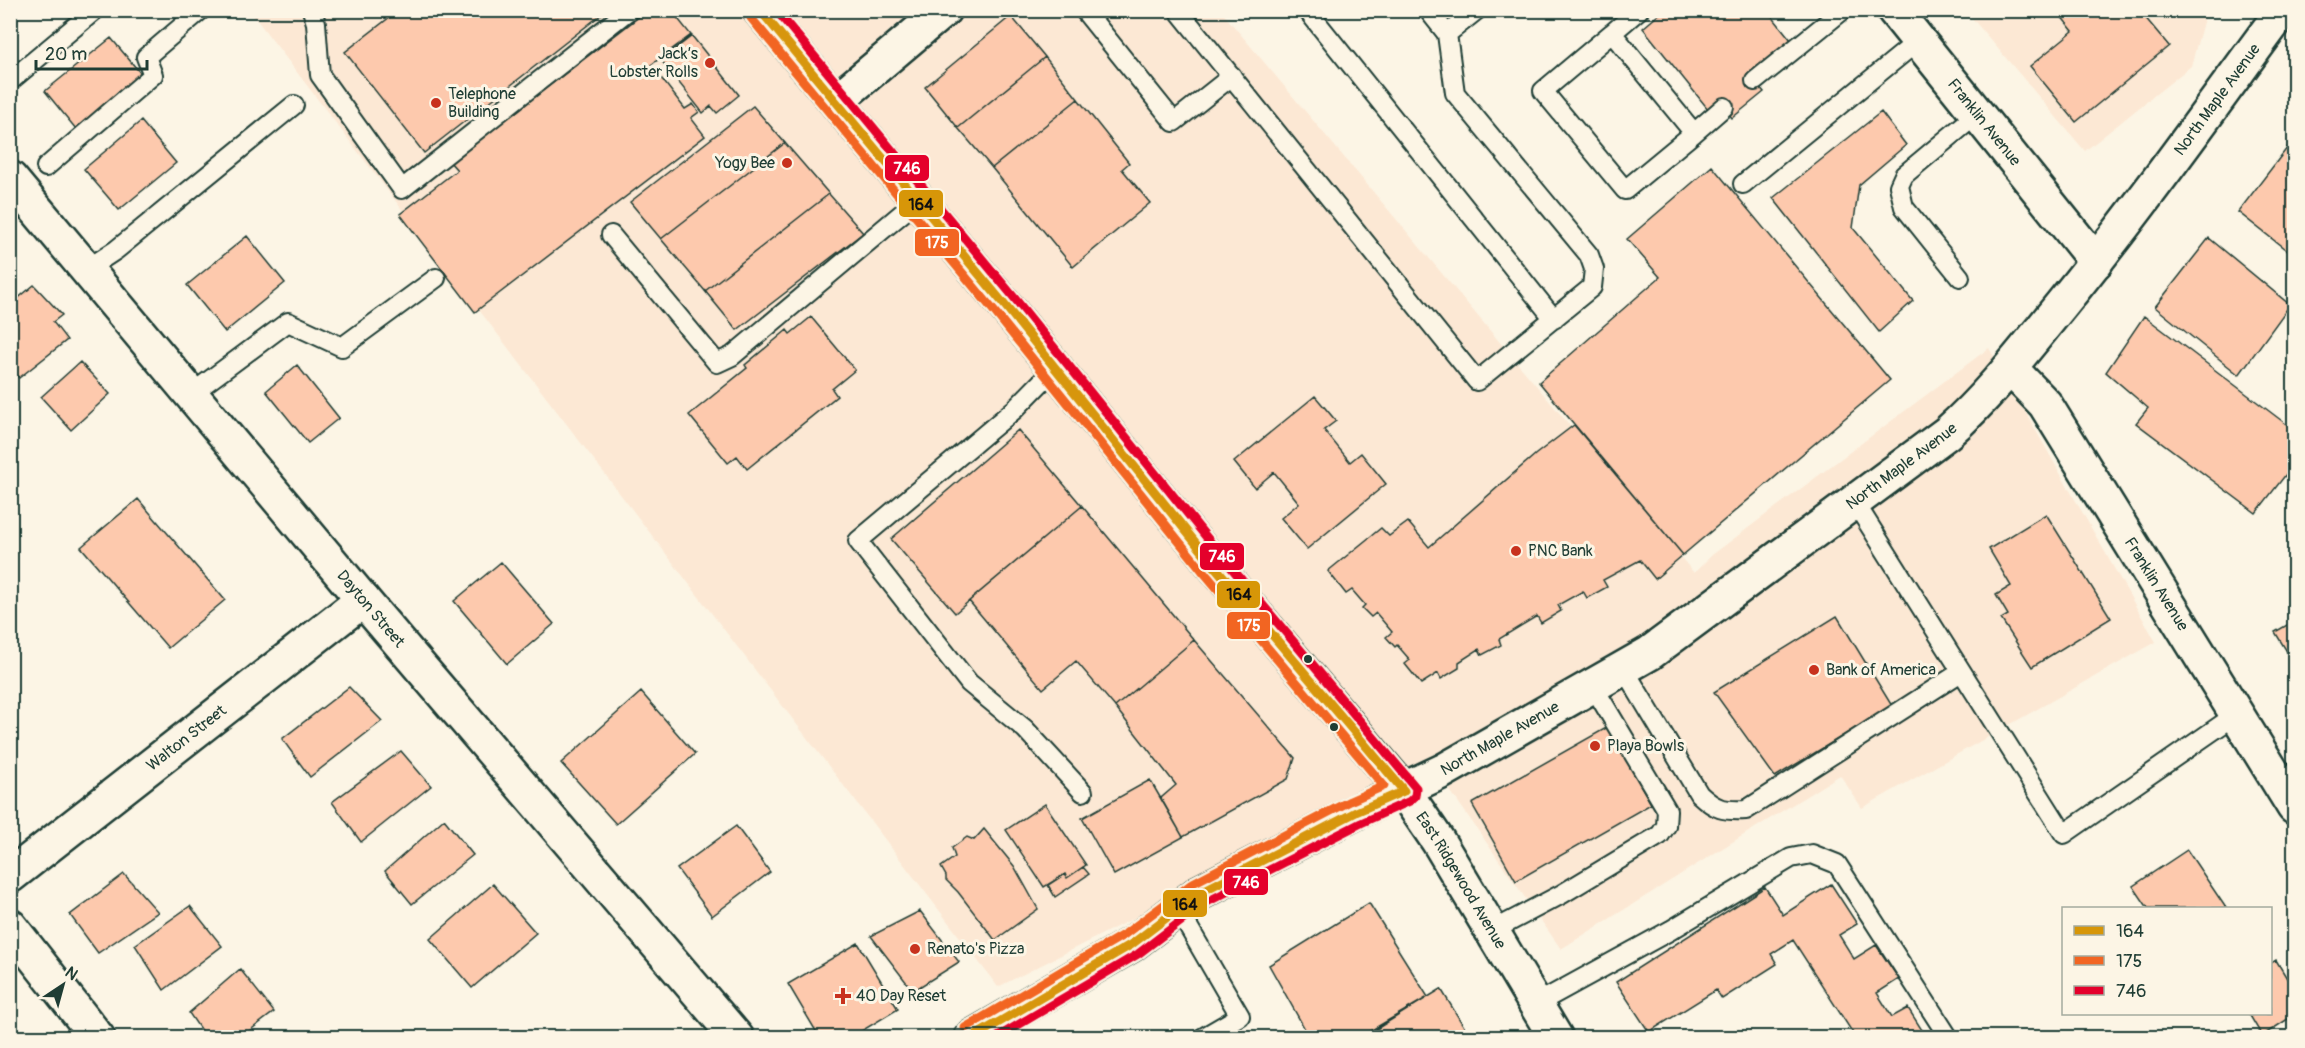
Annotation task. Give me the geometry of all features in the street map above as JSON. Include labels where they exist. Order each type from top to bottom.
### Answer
[{"type":"street","name":"East Ridgewood Avenue","points":[[760,10],[918,200],[1211,562],[1404,791],[1438,841],[1546,1028]]},
{"type":"street","points":[[836,101],[945,10]]},
{"type":"street","name":"Franklin Avenue","points":[[1893,10],[2096,262]]},
{"type":"street","name":"North Maple Avenue","points":[[971,1038],[1132,945],[1198,893],[1356,812],[1443,771],[1624,669],[1707,613],[1947,433],[1968,415],[2010,368],[2096,262],[2283,10]]},
{"type":"street","name":"Dayton Street","points":[[10,178],[363,600],[736,1038]]},
{"type":"street","name":"Franklin Avenue","points":[[2010,368],[2045,404],[2295,807]]},
{"type":"street","name":"Walton Street","points":[[10,876],[363,600]]},
{"type":"street","points":[[10,926],[66,994],[98,1038]]},
{"type":"lane","points":[[10,81],[95,10]]},
{"type":"lane","points":[[46,167],[153,75],[146,57],[201,10]]},
{"type":"lane","points":[[312,10],[316,23],[320,75],[402,189],[629,10]]},
{"type":"lane","points":[[1084,10],[1174,122],[1232,76]]},
{"type":"lane","points":[[1178,10],[1477,381],[1592,287],[1594,269],[1589,255],[1455,93],[1447,34],[1428,10]]},
{"type":"lane","points":[[1307,10],[1554,319]]},
{"type":"lane","points":[[1447,34],[1477,10]]},
{"type":"lane","points":[[1639,10],[1543,91],[1624,190],[1724,107]]},
{"type":"lane","points":[[1755,81],[1843,10]]},
{"type":"lane","points":[[1612,33],[1694,133]]},
{"type":"lane","points":[[1743,184],[1918,41]]},
{"type":"lane","points":[[87,269],[116,250],[294,105]]},
{"type":"lane","points":[[1960,277],[1904,207],[1899,186],[1904,175],[1977,114]]},
{"type":"lane","points":[[611,235],[717,363],[732,356],[918,200]]},
{"type":"lane","points":[[191,394],[288,322],[342,347],[436,278]]},
{"type":"lane","points":[[1055,368],[1015,409],[858,541],[969,683],[1025,729],[1083,792]]},
{"type":"lane","points":[[1854,501],[2064,834],[2237,714]]},
{"type":"lane","points":[[1624,669],[1699,794],[1710,804],[1723,811],[1746,810],[1961,672]]},
{"type":"lane","points":[[1491,932],[1572,888],[1660,835],[1666,826],[1667,810],[1593,686]]},
{"type":"lane","points":[[1546,1028],[1671,930],[1791,858],[1812,854],[1837,864],[1949,1038]]},
{"type":"lane","points":[[1178,909],[1240,1016],[1202,1038]]},
{"type":"shaded area","points":[[250,11],[1221,11],[1694,573],[1712,555],[1989,348],[2156,642],[1862,808],[1840,775],[1561,949],[1433,766],[998,987]]},
{"type":"shaded area","points":[[1966,11],[2206,11],[2191,66],[2085,151]]},
{"type":"building","name":"Telephone Building","points":[[399,10],[607,10],[424,153],[345,52]]},
{"type":"building","points":[[648,10],[671,10],[691,35],[651,65],[685,109],[693,104],[699,112],[691,118],[705,136],[475,312],[400,214],[457,170],[450,162]]},
{"type":"building","points":[[1664,10],[1767,10],[1791,40],[1749,74],[1764,92],[1732,118],[1724,107],[1708,109],[1643,28]]},
{"type":"building","points":[[2056,10],[2139,10],[2169,46],[2076,122],[2030,66],[2073,31]]},
{"type":"building","points":[[1011,16],[1045,57],[958,128],[925,87]]},
{"type":"building","points":[[692,36],[739,95],[717,113],[711,106],[703,113],[661,60]]},
{"type":"building","points":[[111,38],[142,75],[76,129],[45,91]]},
{"type":"building","points":[[1045,57],[1078,99],[992,168],[958,128]]},
{"type":"building","points":[[1078,99],[1129,163],[1122,169],[1150,203],[1073,267],[992,168]]},
{"type":"building","points":[[753,106],[785,143],[661,239],[630,202]]},
{"type":"building","points":[[1881,112],[1906,145],[1859,185],[1853,228],[1913,301],[1879,332],[1773,198]]},
{"type":"building","points":[[141,121],[176,163],[119,210],[84,169]]},
{"type":"building","points":[[2294,139],[2294,256],[2238,212]]},
{"type":"building","points":[[785,143],[829,194],[705,291],[661,239]]},
{"type":"building","points":[[1712,166],[1890,380],[1683,555],[1539,382],[1660,277],[1627,239]]},
{"type":"building","points":[[829,194],[863,233],[737,330],[705,291]]},
{"type":"building","points":[[247,236],[285,283],[225,332],[187,285]]},
{"type":"building","points":[[2209,238],[2290,305],[2239,375],[2155,307]]},
{"type":"building","points":[[34,285],[62,315],[53,322],[67,340],[19,378],[10,367],[10,308]]},
{"type":"building","points":[[2144,316],[2294,430],[2294,464],[2256,513],[2136,423],[2148,408],[2106,372]]},
{"type":"building","points":[[811,317],[855,370],[832,389],[837,396],[747,469],[737,456],[728,463],[689,415],[747,368],[745,365],[787,330],[790,334]]},
{"type":"building","points":[[80,362],[110,394],[71,430],[41,397]]},
{"type":"building","points":[[297,365],[339,418],[308,443],[266,391]]},
{"type":"building","points":[[1315,396],[1336,421],[1324,430],[1350,462],[1361,453],[1386,484],[1307,549],[1281,518],[1299,503],[1274,472],[1255,488],[1234,462]]},
{"type":"building","name":"PNC Bank","points":[[1574,425],[1683,555],[1655,579],[1640,560],[1603,580],[1607,587],[1587,598],[1583,591],[1558,605],[1561,611],[1541,623],[1537,616],[1499,639],[1501,645],[1482,655],[1479,649],[1459,662],[1459,668],[1441,679],[1438,673],[1421,684],[1405,664],[1410,660],[1397,645],[1395,647],[1386,637],[1392,632],[1376,613],[1371,617],[1362,608],[1365,605],[1352,590],[1346,594],[1328,571],[1381,528],[1389,536],[1408,522],[1429,547],[1536,454]]},
{"type":"building","points":[[1018,430],[1082,506],[955,613],[891,539]]},
{"type":"building","points":[[138,499],[225,600],[168,648],[81,547]]},
{"type":"building","points":[[1082,506],[1194,640],[1115,707],[1076,661],[1043,689],[969,601]]},
{"type":"building","points":[[2046,514],[2111,618],[2032,667],[2001,619],[2008,615],[1996,595],[2011,586],[1989,549]]},
{"type":"building","points":[[501,562],[554,624],[507,664],[454,601]]},
{"type":"building","points":[[1837,616],[1892,706],[1775,777],[1714,692]]},
{"type":"building","points":[[2294,621],[2294,663],[2275,632]]},
{"type":"building","points":[[1194,640],[1295,758],[1288,779],[1183,837],[1161,798],[1176,785],[1115,707]]},
{"type":"building","points":[[349,687],[382,721],[310,777],[282,739]]},
{"type":"building","points":[[641,692],[695,754],[616,824],[561,763]]},
{"type":"building","points":[[1608,727],[1651,804],[1516,881],[1472,804]]},
{"type":"building","points":[[401,751],[431,786],[361,842],[332,802]]},
{"type":"building","points":[[1150,780],[1183,837],[1114,875],[1082,818]]},
{"type":"building","points":[[1045,804],[1086,865],[1067,878],[1065,874],[1044,887],[1006,830]]},
{"type":"building","points":[[444,819],[473,855],[412,904],[385,871]]},
{"type":"building","points":[[736,826],[770,872],[712,916],[677,869]]},
{"type":"building","points":[[984,829],[1014,866],[1038,909],[995,940],[946,880],[941,867],[955,857],[952,848],[967,837],[974,840]]},
{"type":"building","points":[[2187,850],[2225,907],[2147,907],[2133,886]]},
{"type":"building","points":[[1083,867],[1089,874],[1055,897],[1048,885],[1065,874],[1067,878]]},
{"type":"building","points":[[124,874],[158,912],[98,953],[70,915]]},
{"type":"building","points":[[493,884],[536,933],[472,988],[430,939]]},
{"type":"building","points":[[1831,884],[1857,924],[1839,935],[1854,959],[1876,945],[1899,979],[1877,993],[1892,1017],[1908,1008],[1927,1038],[1856,1038],[1793,940],[1771,954],[1777,964],[1722,999],[1716,990],[1649,1032],[1616,982],[1765,887],[1783,915]]},
{"type":"building","points":[[1369,903],[1428,997],[1358,1038],[1310,1038],[1269,965]]},
{"type":"building","points":[[190,906],[222,946],[164,990],[135,945]]},
{"type":"building","name":"Renato's Pizza","points":[[920,911],[959,962],[913,991],[871,936]]},
{"type":"building","name":"40 Day Reset","points":[[858,943],[898,1009],[850,1038],[820,1038],[788,984]]},
{"type":"building","points":[[2276,960],[2294,990],[2294,1015],[2262,1036],[2250,1015],[2272,1015],[2272,963]]},
{"type":"building","points":[[240,969],[274,1012],[240,1038],[206,1038],[189,1013]]},
{"type":"building","points":[[1441,989],[1471,1038],[1362,1038],[1428,997]]},
{"type":"transit line","name":"164","points":[[760,10],[1003,303],[1211,562],[1404,791],[1356,812],[1199,893],[1132,944],[972,1038]]},
{"type":"transit line","name":"746","points":[[776,10],[1012,295],[1220,554],[1416,788],[1415,796],[1410,801],[1361,823],[1205,903],[1138,954],[996,1038]]},
{"type":"transit line","name":"175","points":[[751,18],[994,311],[1202,570],[1384,786],[1350,801],[1193,883],[1125,934],[965,1028]]},
{"type":"place","name":"Jack’s Lobster Rolls","points":[[710,63]]},
{"type":"place","name":"Telephone Building","points":[[436,103]]},
{"type":"place","name":"Yogy Bee","points":[[787,163]]},
{"type":"place","name":"PNC Bank","points":[[1516,551]]},
{"type":"place","name":"Bank of America","points":[[1814,670]]},
{"type":"place","name":"Playa Bowls","points":[[1595,746]]},
{"type":"place","name":"Renato's Pizza","points":[[915,949]]},
{"type":"place","name":"40 Day Reset","points":[[843,996]]}]
